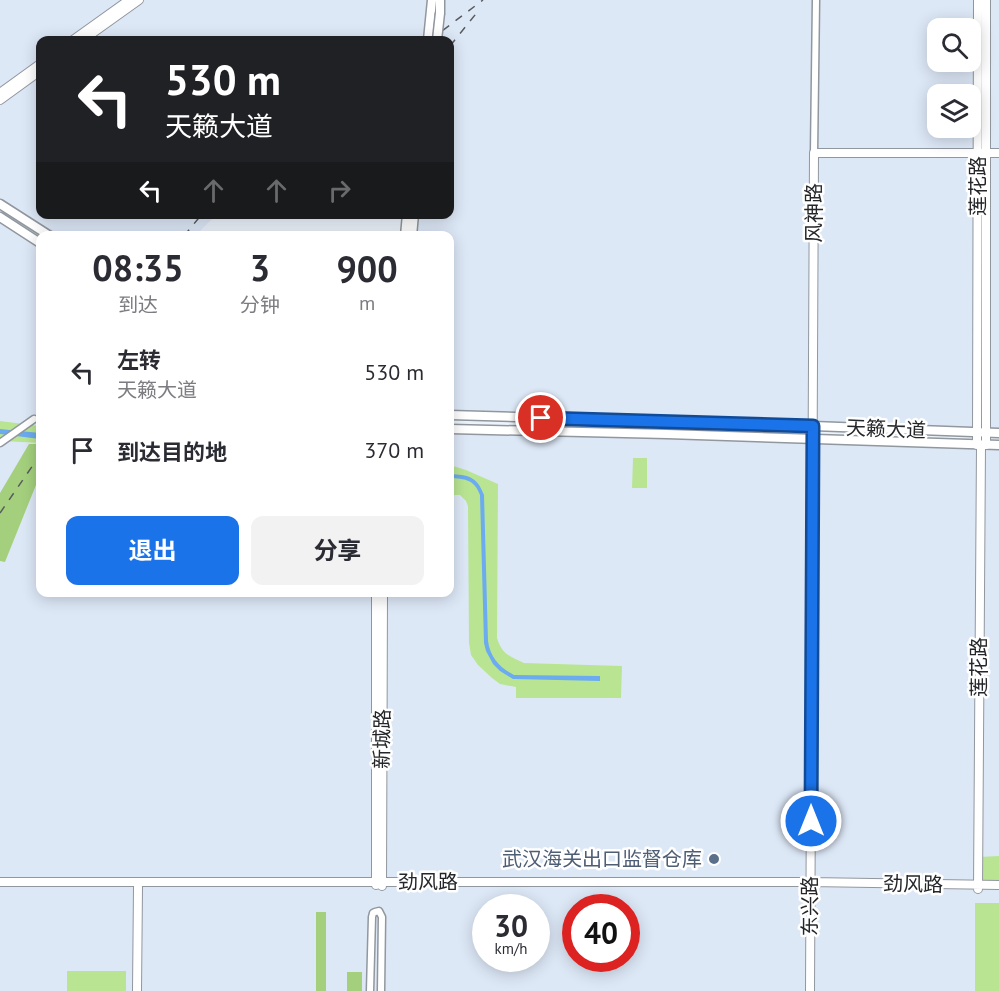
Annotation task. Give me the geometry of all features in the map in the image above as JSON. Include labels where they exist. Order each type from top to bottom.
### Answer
[{"type":"main road","points":[[428,36],[432,0]]},
{"type":"main road","points":[[437,36],[440,0]]},
{"type":"main road","points":[[0,204],[42,231]]},
{"type":"main road","points":[[0,217],[36,240]]},
{"type":"main road","name":"天籁大道","points":[[454,415],[999,433]]},
{"type":"main road","name":"天籁大道","points":[[454,429],[999,445]]},
{"type":"street","points":[[79,36],[129,0]]},
{"type":"street","points":[[89,36],[139,0]]},
{"type":"street","name":"风神路","points":[[813,426],[816,0]]},
{"type":"street","name":"莲花路","points":[[978,0],[981,153],[978,888]]},
{"type":"street","name":"莲花路","points":[[981,153],[986,0]]},
{"type":"street","points":[[0,93],[36,67]]},
{"type":"street","points":[[0,100],[36,74]]},
{"type":"street","points":[[814,153],[999,153]]},
{"type":"street","points":[[3,441],[34,419]]},
{"type":"street","name":"东兴路","points":[[810,991],[813,426]]},
{"type":"street","name":"新城路","points":[[376,597],[379,884]]},
{"type":"street","name":"新城路","points":[[379,884],[383,597]]},
{"type":"street","name":"劲风路","points":[[0,882],[810,884],[999,890]]},
{"type":"street","name":"劲风路","points":[[0,887],[379,884]]},
{"type":"street","name":"劲风路","points":[[978,888],[999,885]]},
{"type":"street","points":[[137,991],[138,887]]},
{"type":"street","points":[[370,991],[372,917],[373,913],[379,911],[382,917],[381,991]]},
{"type":"shaded area","points":[[0,0],[978,0],[978,18],[927,18],[927,72],[978,72],[978,84],[927,84],[927,138],[978,138],[977,432],[454,415],[454,231],[412,231],[414,219],[454,219],[454,36],[36,36],[36,219],[212,219],[200,231],[36,231],[36,425],[26,424],[4,441],[36,443],[36,597],[454,597],[454,429],[999,445],[999,991],[0,991]]},
{"type":"shaded area","points":[[986,0],[999,0],[999,433],[985,432]]},
{"type":"green space","points":[[0,421],[36,426],[36,443],[0,441]]},
{"type":"green space","points":[[29,444],[36,444],[36,485],[5,562],[0,561],[0,493]]},
{"type":"green space","points":[[633,458],[647,458],[647,488],[632,488]]},
{"type":"green space","points":[[454,466],[498,484],[497,638],[501,648],[524,663],[622,666],[621,698],[516,698],[516,687],[500,684],[478,665],[471,655],[469,643],[468,506],[460,495],[454,495]]},
{"type":"green space","points":[[999,856],[999,885],[978,886],[978,857]]},
{"type":"green space","points":[[975,903],[999,903],[999,991],[975,991]]},
{"type":"green space","points":[[316,912],[326,912],[326,991],[316,991]]},
{"type":"green space","points":[[67,971],[126,971],[126,991],[67,991]]},
{"type":"green space","points":[[347,972],[362,972],[362,991],[347,991]]},
{"type":"water","points":[[0,429],[36,433],[36,438],[0,434]]},
{"type":"water","points":[[454,474],[475,480],[484,495],[488,641],[496,661],[514,675],[600,676],[600,681],[513,679],[493,664],[484,643],[480,495],[472,483],[454,479]]},
{"type":"railway","points":[[435,36],[483,0]]},
{"type":"railway","points":[[454,41],[479,10]]},
{"type":"railway","points":[[188,231],[198,219]]},
{"type":"railway","points":[[0,513],[36,461]]},
{"type":"place","name":"武汉海关出口监督仓库","points":[[714,859]]},
{"type":"route","points":[[541,418],[813,426],[811,821]]}]
